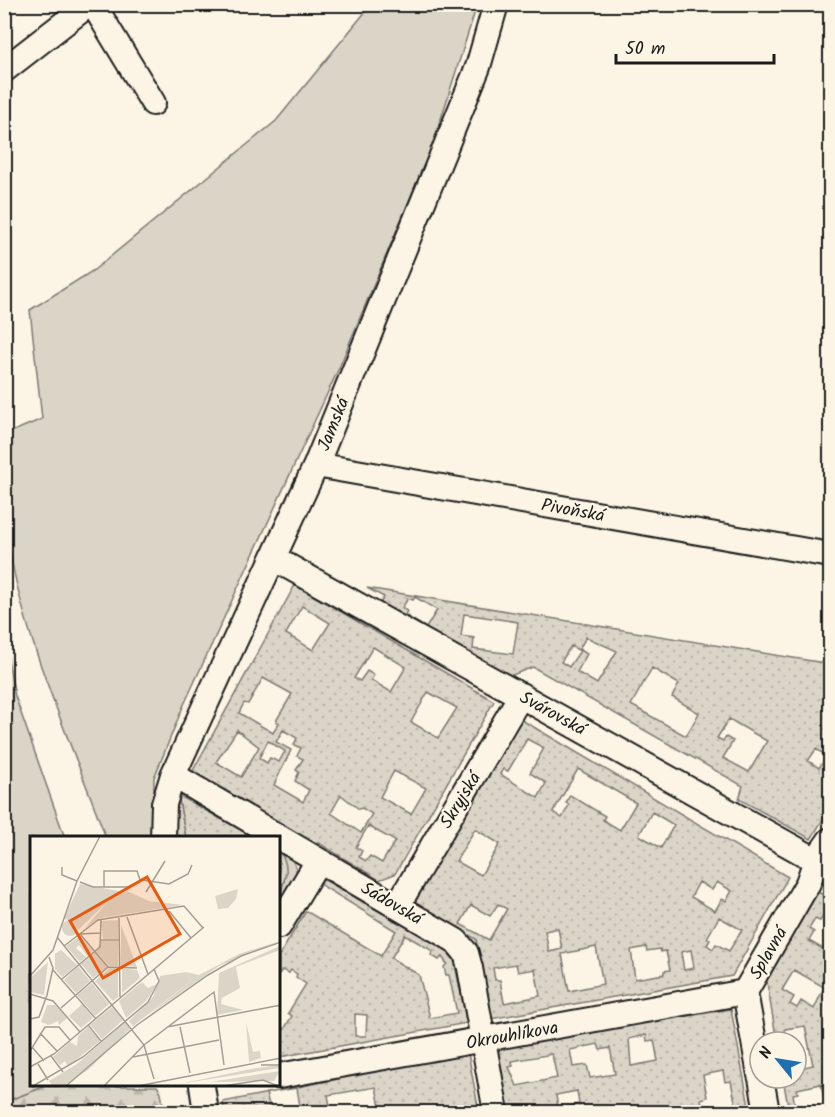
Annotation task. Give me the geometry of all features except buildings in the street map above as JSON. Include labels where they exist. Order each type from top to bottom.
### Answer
[{"type":"street","points":[[4,70],[91,4],[153,103]]},
{"type":"street","name":"Jamská","points":[[164,836],[164,804],[173,776],[316,465],[474,77],[496,4]]},
{"type":"street","name":"Pivoňská","points":[[316,465],[831,555]]},
{"type":"street","name":"Svárovská","points":[[275,558],[824,864]]},
{"type":"street","name":"Skryjská","points":[[398,905],[522,695]]},
{"type":"street","name":"Sádovská","points":[[173,776],[275,836]]},
{"type":"street","name":"Sádovská","points":[[280,839],[398,905],[456,941],[466,953],[496,1113]]},
{"type":"street","name":"Splavná","points":[[752,1030],[746,992],[808,883],[824,864],[831,840]]},
{"type":"street","points":[[280,924],[318,861]]},
{"type":"street","name":"Okrouhlíkova","points":[[280,1076],[746,992]]},
{"type":"street","name":"Splavná","points":[[763,1090],[767,1113]]},
{"type":"green space","points":[[371,5],[477,5],[434,141],[339,368],[182,709],[154,778],[153,836],[105,836],[36,651],[14,574],[5,523],[4,435],[42,419],[30,310],[94,270],[276,121]]},
{"type":"green space","points":[[295,585],[494,701],[395,874],[379,880],[319,843],[309,843],[191,774]],"holes":[[[302,606],[330,623],[313,650],[286,634]],[[373,647],[406,667],[391,692],[371,680],[374,675],[367,671],[360,681],[354,678]],[[263,678],[292,694],[276,721],[279,723],[273,733],[239,713],[244,703],[248,704]],[[428,692],[457,708],[438,738],[411,722]],[[237,730],[259,747],[241,777],[216,762]],[[283,730],[297,738],[294,745],[301,748],[297,756],[303,759],[296,770],[299,772],[295,781],[309,790],[303,802],[274,785],[291,750],[276,742]],[[268,741],[285,751],[279,762],[270,758],[267,763],[259,758]],[[394,771],[426,788],[411,814],[380,797]],[[341,795],[359,809],[362,808],[372,814],[361,833],[331,813]],[[368,826],[395,841],[382,863],[370,856],[366,861],[359,857],[362,851],[356,847]]]},
{"type":"green space","points":[[367,588],[830,664],[830,808],[811,839],[739,799],[743,786],[533,667],[502,679],[379,605],[384,597]],"holes":[[[415,597],[437,610],[426,628],[405,615],[407,611],[402,608],[408,598],[413,600]],[[464,614],[518,622],[513,654],[473,649],[474,638],[461,636]],[[586,637],[617,651],[597,684],[577,672],[587,654],[579,649]],[[571,646],[580,651],[569,667],[561,662]],[[652,668],[679,684],[672,697],[699,713],[686,736],[631,705]],[[729,719],[767,741],[749,772],[723,758],[733,741],[726,737],[723,741],[717,738]],[[816,749],[827,756],[819,768],[808,761]]]},
{"type":"green space","points":[[4,638],[15,696],[64,836],[30,836],[30,1087],[43,1087],[5,1102]]},
{"type":"green space","points":[[520,719],[788,877],[732,976],[490,1019],[476,939],[412,903]],"holes":[[[527,739],[544,748],[530,773],[546,783],[538,798],[500,774],[503,769],[508,771]],[[578,769],[636,803],[620,830],[603,820],[605,816],[570,795],[566,803],[569,805],[562,818],[553,812]],[[652,812],[674,825],[661,848],[639,835]],[[475,829],[500,844],[481,875],[456,861]],[[699,882],[712,890],[717,882],[732,891],[726,901],[722,899],[715,911],[691,897]],[[498,904],[507,909],[489,940],[460,924],[471,905],[490,916]],[[719,917],[742,930],[729,951],[716,944],[713,949],[707,945],[710,940],[707,938]],[[558,928],[562,949],[549,952],[545,931]],[[596,947],[603,984],[569,991],[562,954]],[[646,947],[647,951],[660,949],[661,952],[666,951],[670,970],[664,971],[664,974],[635,979],[631,950]],[[691,950],[694,968],[684,970],[681,952]],[[516,964],[518,972],[535,969],[540,996],[504,1003],[500,980],[495,980],[493,968]]]},
{"type":"green space","points":[[178,795],[186,836],[174,836]]},
{"type":"green space","points":[[178,795],[251,836],[186,836]]},
{"type":"green space","points":[[280,852],[294,863],[296,877],[280,907],[285,872]]},
{"type":"green space","points":[[280,853],[286,866],[280,890]]},
{"type":"green space","points":[[323,879],[444,948],[454,960],[467,1023],[280,1057],[280,1036],[292,1016],[288,1013],[306,984],[291,970],[289,973],[282,970],[280,973],[280,954],[306,911],[381,956],[396,931],[321,885]],"holes":[[[405,935],[433,951],[431,955],[439,960],[442,957],[447,964],[444,967],[446,975],[449,975],[457,1013],[430,1018],[419,975],[391,958]],[[355,1014],[367,1015],[366,1036],[355,1036]]]},
{"type":"green space","points":[[818,892],[830,899],[830,916],[825,913],[820,921],[815,919],[809,929],[814,932],[809,941],[830,953],[830,1112],[827,1112],[821,1084],[808,1087],[808,1066],[813,1065],[808,1030],[805,1026],[775,1030],[766,977]],"holes":[[[794,970],[824,987],[814,1009],[801,1001],[797,1008],[790,1004],[794,997],[782,990]]]},
{"type":"green space","points":[[731,1009],[750,1112],[725,1112],[724,1108],[736,1106],[731,1081],[725,1082],[723,1071],[703,1075],[707,1097],[701,1099],[703,1109],[710,1108],[713,1112],[556,1112],[556,1109],[506,1112],[493,1048]],"holes":[[[646,1035],[647,1041],[654,1040],[658,1061],[631,1066],[629,1039]],[[598,1044],[600,1050],[610,1048],[615,1074],[590,1078],[587,1065],[573,1067],[570,1050]],[[552,1054],[557,1078],[517,1086],[509,1067],[513,1066],[512,1061]],[[577,1091],[579,1104],[558,1108],[556,1095]]]},
{"type":"green space","points":[[468,1053],[479,1112],[381,1112],[376,1087],[328,1095],[331,1112],[301,1112],[297,1088],[276,1091]]},
{"type":"green space","points":[[43,1087],[158,1087],[161,1092],[164,1112],[5,1112],[5,1102]]},
{"type":"green space","points":[[785,1090],[797,1090],[798,1093],[793,1094],[795,1107],[800,1107],[802,1112],[789,1112]]},
{"type":"green space","points":[[266,1093],[270,1109],[224,1112],[223,1102]]}]
